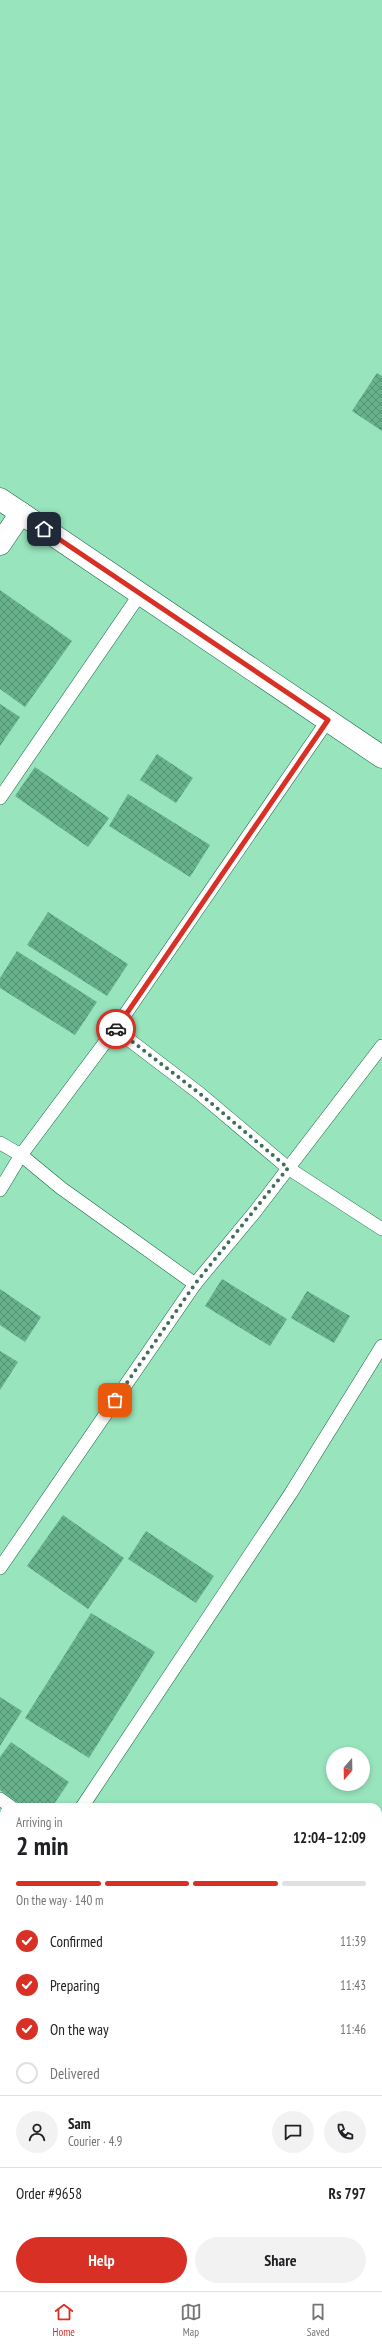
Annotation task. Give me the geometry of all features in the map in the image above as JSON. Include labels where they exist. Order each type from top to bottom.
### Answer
[{"type":"street","points":[[0,499],[382,757]]},
{"type":"street","points":[[0,544],[21,513]]},
{"type":"lane","points":[[0,798],[140,594]]},
{"type":"lane","points":[[0,1190],[21,1155],[115,1029],[328,720]]},
{"type":"lane","points":[[115,1029],[199,1093],[288,1168],[382,1229]]},
{"type":"lane","points":[[0,1568],[195,1284],[288,1168],[382,1046]]},
{"type":"lane","points":[[0,1143],[21,1155],[61,1188],[195,1284]]},
{"type":"lane","points":[[85,1803],[291,1493],[382,1346]]},
{"type":"building","points":[[377,373],[382,376],[382,431],[352,411]]},
{"type":"building","points":[[0,590],[72,641],[25,707],[0,689]]},
{"type":"building","points":[[0,704],[20,717],[0,746]]},
{"type":"building","points":[[157,754],[193,778],[176,803],[140,780]]},
{"type":"building","points":[[35,767],[109,818],[88,847],[15,796]]},
{"type":"building","points":[[128,794],[210,845],[190,877],[109,826]]},
{"type":"building","points":[[48,912],[128,964],[107,996],[27,945]]},
{"type":"building","points":[[17,951],[97,1002],[75,1035],[0,988],[0,978]]},
{"type":"building","points":[[222,1279],[287,1319],[270,1346],[205,1306]]},
{"type":"building","points":[[0,1289],[41,1317],[25,1342],[0,1325]]},
{"type":"building","points":[[307,1291],[350,1316],[334,1343],[291,1318]]},
{"type":"building","points":[[0,1351],[18,1362],[0,1390]]},
{"type":"building","points":[[63,1515],[124,1558],[88,1609],[27,1566]]},
{"type":"building","points":[[146,1531],[214,1576],[196,1603],[128,1559]]},
{"type":"building","points":[[91,1613],[155,1652],[89,1758],[25,1718]]},
{"type":"building","points":[[0,1697],[22,1711],[0,1746]]},
{"type":"building","points":[[11,1742],[69,1782],[55,1803],[18,1803],[0,1790],[0,1757]]},
{"type":"way so far","points":[[115,1400],[195,1284],[254,1213],[288,1168],[199,1093],[116,1029]]},
{"type":"route","points":[[44,529],[328,720],[116,1029]]}]
